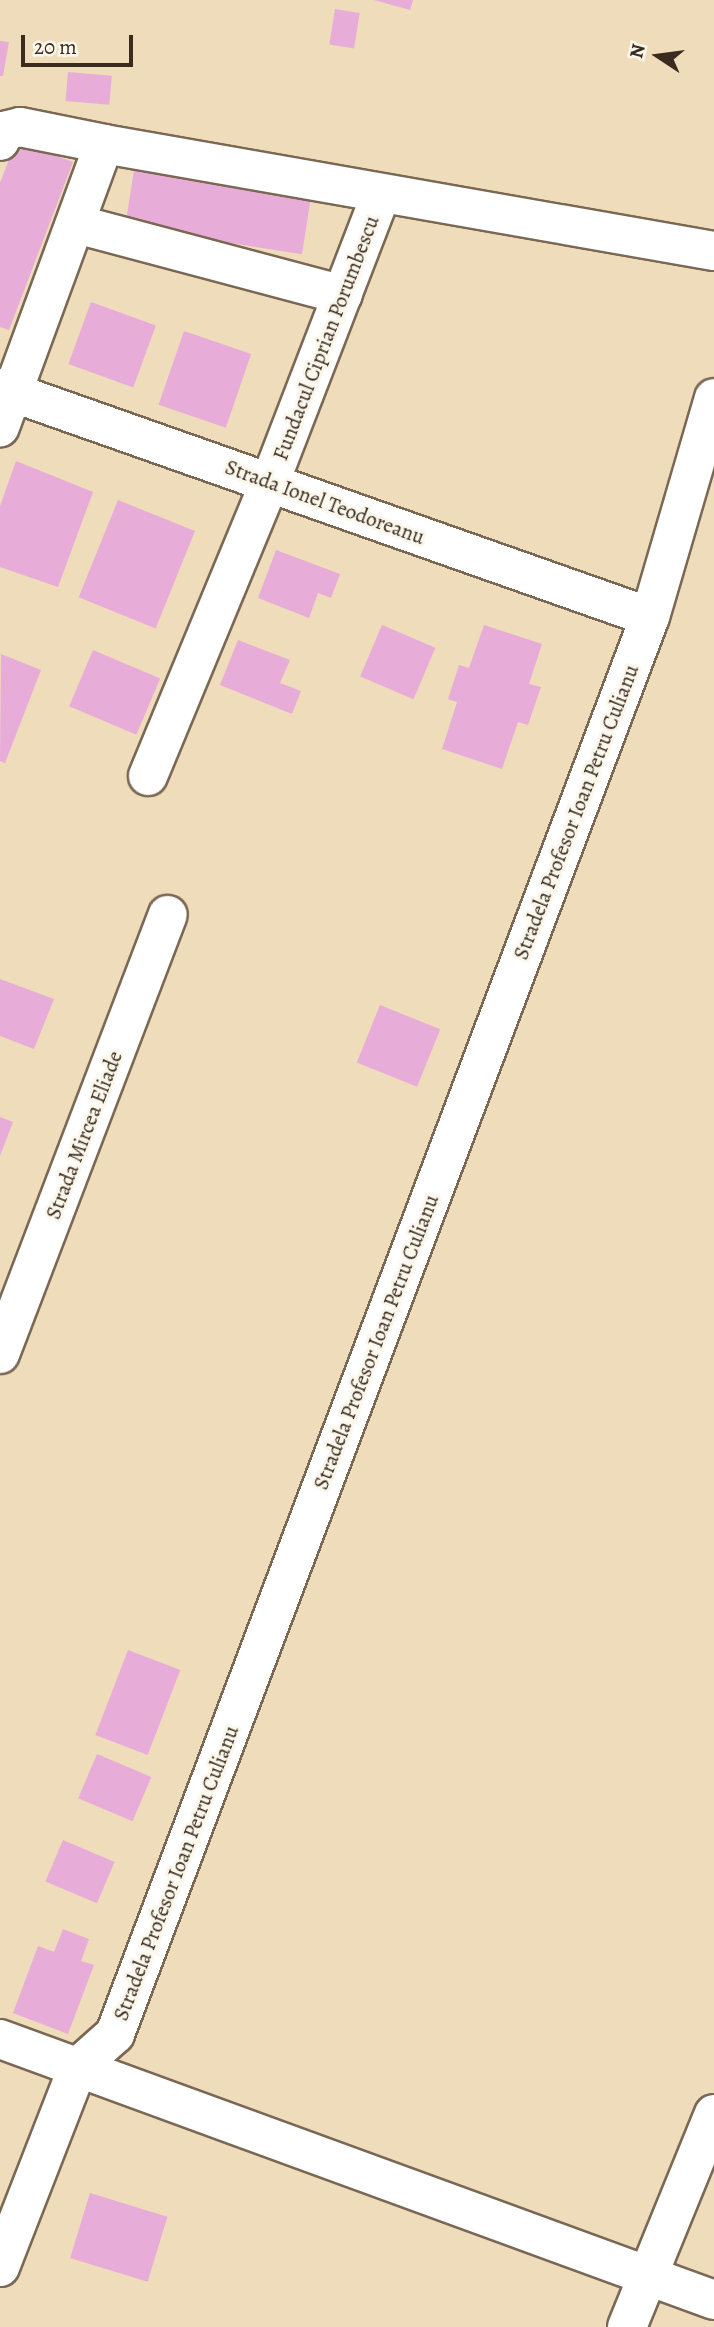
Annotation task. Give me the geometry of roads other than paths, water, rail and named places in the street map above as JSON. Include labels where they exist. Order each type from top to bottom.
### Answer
[{"type":"street","points":[[0,141],[4,131],[20,127],[381,195],[714,251]]},
{"type":"street","points":[[5,402],[76,224],[104,144]]},
{"type":"street","name":"Fundacul Ciprian Porumbescu","points":[[148,776],[270,482],[381,195]]},
{"type":"street","points":[[76,224],[343,295]]},
{"type":"street","name":"Stradela Profesor Ioan Petru Culianu","points":[[0,2267],[79,2067],[115,2034],[650,617],[714,398]]},
{"type":"street","name":"Strada Ionel Teodoreanu","points":[[5,402],[270,482],[650,617]]},
{"type":"street","name":"Strada Mircea Eliade","points":[[0,1354],[168,915]]},
{"type":"street","points":[[0,2039],[714,2300]]},
{"type":"street","points":[[626,2327],[714,2114]]}]
